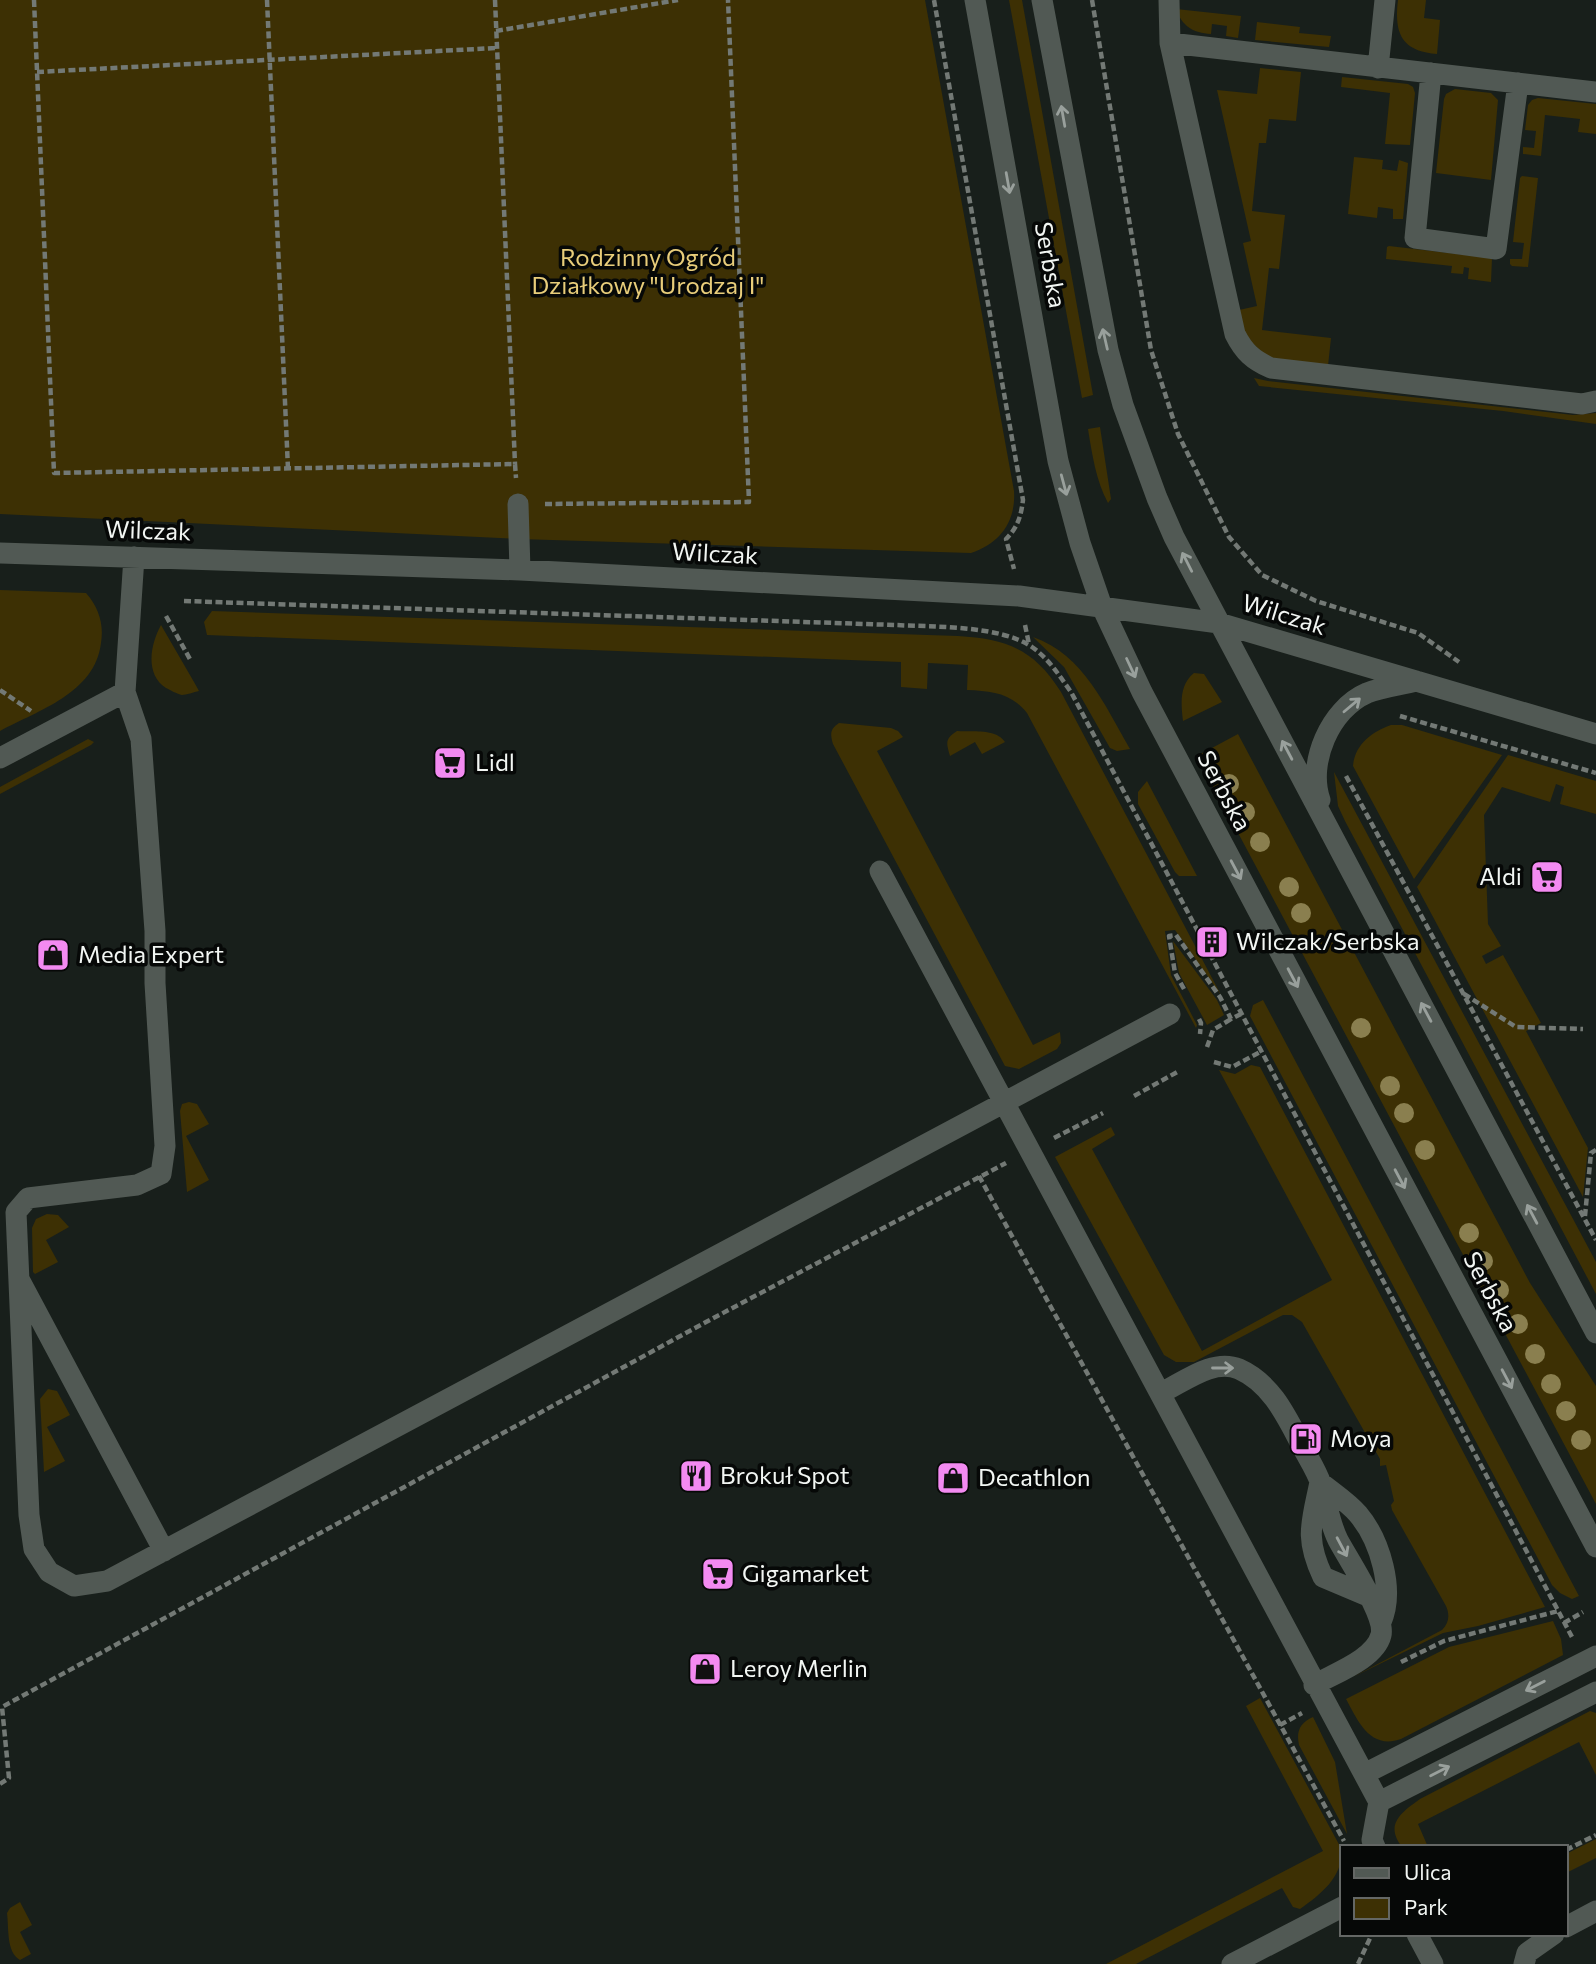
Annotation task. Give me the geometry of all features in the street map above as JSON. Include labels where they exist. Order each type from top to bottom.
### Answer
[{"type":"street","name":"Serbska","points":[[975,0],[1058,461],[1080,543],[1102,607],[1142,692],[1596,1547]]},
{"type":"street","name":"Serbska","points":[[1042,0],[1096,297],[1123,405],[1157,498],[1219,623],[1596,1333]]},
{"type":"street","points":[[1169,0],[1170,43],[1235,334],[1243,350],[1255,361],[1271,368],[1582,404],[1596,401]]},
{"type":"street","points":[[1378,68],[1385,0]]},
{"type":"street","points":[[1170,43],[1596,92]]},
{"type":"street","points":[[1431,73],[1415,238],[1496,249],[1518,83]]},
{"type":"street","points":[[517,505],[520,570]]},
{"type":"street","name":"Wilczak","points":[[0,553],[520,570],[1020,596],[1219,623],[1596,734]]},
{"type":"street","points":[[134,557],[125,692],[141,739],[155,931],[155,983],[165,1146],[161,1174],[138,1185],[28,1198],[16,1212],[29,1515],[34,1549],[49,1572],[74,1586],[107,1581],[1170,1014]]},
{"type":"street","points":[[1330,832],[1315,786],[1316,761],[1324,740],[1349,705],[1368,693],[1418,681]]},
{"type":"street","points":[[0,758],[125,692]]},
{"type":"street","points":[[880,871],[1379,1802],[1372,1840],[1374,1845]]},
{"type":"street","points":[[18,1276],[164,1551]]},
{"type":"street","points":[[1161,1393],[1215,1366],[1227,1365],[1240,1369],[1257,1380],[1284,1411],[1320,1482],[1336,1536],[1381,1623]]},
{"type":"street","points":[[1320,1482],[1310,1534],[1313,1556],[1322,1577],[1368,1596]]},
{"type":"street","points":[[1314,1685],[1372,1653],[1381,1635],[1386,1583],[1378,1548],[1359,1514],[1320,1482]]},
{"type":"street","points":[[1364,1774],[1591,1659]]},
{"type":"street","points":[[1379,1802],[1596,1692]]},
{"type":"street","points":[[1232,1964],[1340,1909]]},
{"type":"street","points":[[1568,1926],[1596,1911]]},
{"type":"street","points":[[1418,1936],[1433,1964]]},
{"type":"street","points":[[1524,1964],[1527,1953],[1551,1936]]},
{"type":"path","points":[[34,0],[54,473],[515,464]]},
{"type":"path","points":[[267,0],[288,469]]},
{"type":"path","points":[[495,0],[517,505],[749,502],[728,0]]},
{"type":"path","points":[[496,32],[678,0]]},
{"type":"path","points":[[934,0],[1023,500],[1021,516],[1006,539]]},
{"type":"path","points":[[1092,0],[1152,351],[1178,435],[1229,537],[1262,575],[1315,601],[1418,633],[1460,663]]},
{"type":"path","points":[[37,72],[496,48]]},
{"type":"path","points":[[184,601],[895,625],[989,631],[1029,645],[1056,670],[1071,692],[1563,1623],[1591,1659]]},
{"type":"path","points":[[166,617],[191,661]]},
{"type":"path","points":[[1397,715],[1596,772]]},
{"type":"path","points":[[1345,774],[1596,1240]]},
{"type":"path","points":[[1185,993],[1175,972],[1169,936],[1176,935],[1220,997],[1231,1019]]},
{"type":"path","points":[[1464,993],[1516,1027],[1583,1029]]},
{"type":"path","points":[[1196,1013],[1202,1023],[1200,1034]]},
{"type":"path","points":[[1207,1046],[1213,1030],[1241,1014]]},
{"type":"path","points":[[1214,1062],[1232,1068],[1260,1052]]},
{"type":"path","points":[[1134,1096],[1179,1071]]},
{"type":"path","points":[[1047,1142],[1103,1112]]},
{"type":"path","points":[[1584,1219],[1591,1153],[1596,1150]]},
{"type":"path","points":[[0,1784],[9,1778],[2,1707],[706,1322],[1013,1159]]},
{"type":"path","points":[[979,1176],[1346,1845]]},
{"type":"path","points":[[1394,1665],[1444,1641],[1558,1611]]},
{"type":"path","points":[[1563,1623],[1583,1612]]},
{"type":"path","points":[[1280,1725],[1309,1710]]},
{"type":"path","points":[[1568,1849],[1596,1835]]},
{"type":"path","points":[[1358,1964],[1371,1936]]},
{"type":"green space","name":"Rodzinny Ogród Działkowy \"Urodzaj I\"","points":[[0,0],[925,0],[1014,491],[1009,522],[998,537],[971,553],[519,539],[0,514]]},
{"type":"green space","points":[[1009,0],[1022,0],[1093,395],[1082,398]]},
{"type":"green space","points":[[1398,0],[1426,0],[1424,18],[1440,20],[1437,54],[1415,49],[1403,38],[1397,22]]},
{"type":"green space","points":[[1176,9],[1241,16],[1238,38],[1226,36],[1227,26],[1212,24],[1211,34],[1194,30],[1181,20]]},
{"type":"green space","points":[[1257,22],[1300,27],[1299,33],[1331,36],[1329,47],[1255,40]]},
{"type":"green space","points":[[1260,68],[1301,72],[1296,121],[1269,119],[1266,143],[1259,143],[1252,211],[1285,215],[1279,269],[1269,268],[1262,330],[1331,338],[1328,366],[1271,360],[1244,336],[1239,310],[1257,306],[1243,243],[1251,241],[1217,90],[1257,94]]},
{"type":"green space","points":[[1342,77],[1408,84],[1413,87],[1415,93],[1410,145],[1385,144],[1390,93],[1341,87]]},
{"type":"green space","points":[[1455,89],[1491,93],[1498,100],[1491,180],[1436,173],[1444,99],[1446,94]]},
{"type":"green space","points":[[1538,98],[1596,104],[1596,134],[1578,132],[1580,119],[1545,115],[1541,156],[1523,154],[1523,147],[1534,148],[1536,131],[1525,130],[1528,105]]},
{"type":"green space","points":[[1354,157],[1383,160],[1382,169],[1397,171],[1399,160],[1408,163],[1403,219],[1393,219],[1393,209],[1378,207],[1377,218],[1348,214]]},
{"type":"green space","points":[[1522,176],[1538,178],[1528,267],[1510,264],[1510,259],[1522,259],[1524,243],[1513,242]]},
{"type":"green space","points":[[1389,246],[1492,258],[1491,282],[1468,279],[1469,268],[1464,267],[1463,274],[1451,273],[1452,266],[1386,259]]},
{"type":"green space","points":[[1254,378],[1573,415],[1596,413],[1596,424],[1503,411],[1259,386]]},
{"type":"green space","points":[[1100,427],[1111,499],[1108,503],[1097,477],[1088,429]]},
{"type":"green space","points":[[0,590],[86,593],[100,617],[102,636],[97,660],[77,687],[48,707],[0,731]]},
{"type":"green space","points":[[212,611],[958,636],[1005,644],[1029,656],[1051,677],[1061,692],[1221,995],[1175,930],[1165,931],[1171,975],[1197,1025],[1196,1028],[1027,713],[1008,697],[967,690],[968,665],[928,663],[927,689],[901,687],[901,662],[207,635],[204,622]]},
{"type":"green space","points":[[161,625],[199,691],[178,694],[159,682],[152,667],[152,649]]},
{"type":"green space","points":[[1033,637],[1051,645],[1080,669],[1102,699],[1130,749],[1117,751],[1110,748],[1064,667]]},
{"type":"green space","points":[[1194,673],[1204,674],[1222,702],[1183,721],[1183,689]]},
{"type":"green space","points":[[839,723],[891,728],[903,737],[877,751],[1033,1045],[1060,1032],[1061,1043],[1057,1049],[1019,1069],[1005,1066],[833,744],[832,732]]},
{"type":"green space","points":[[1391,725],[1402,725],[1502,755],[1414,879],[1353,766],[1361,745],[1377,731]]},
{"type":"green space","points":[[957,731],[990,733],[1005,742],[982,754],[975,742],[950,756],[948,741]]},
{"type":"green space","points":[[1238,734],[1530,1283],[1596,1386],[1596,1504],[1197,756]]},
{"type":"green space","points":[[88,739],[94,742],[0,794],[0,787]]},
{"type":"green space","points":[[1508,755],[1596,781],[1596,814],[1560,804],[1564,787],[1556,784],[1550,802],[1502,787],[1484,815],[1488,924],[1501,946],[1482,956],[1486,964],[1503,955],[1541,1023],[1526,1031],[1588,1148],[1583,1197],[1417,887]]},
{"type":"green space","points":[[1334,772],[1596,1262],[1596,1294],[1345,821],[1338,806]]},
{"type":"green space","points":[[1147,781],[1197,876],[1179,876],[1175,872],[1138,804],[1138,792]]},
{"type":"green space","points":[[1173,941],[1217,1000],[1224,1015],[1207,1025],[1179,973]]},
{"type":"green space","points":[[1263,1000],[1579,1596],[1572,1599],[1552,1585],[1250,1016],[1253,1005]]},
{"type":"green space","points":[[1251,1065],[1260,1067],[1545,1607],[1443,1633],[1353,1677],[1442,1630],[1448,1619],[1446,1606],[1392,1510],[1394,1501],[1386,1465],[1380,1466],[1380,1459],[1302,1322],[1292,1315],[1283,1315],[1194,1362],[1176,1362],[1164,1355],[1055,1157],[1111,1127],[1115,1135],[1092,1149],[1202,1351],[1332,1280],[1219,1070],[1235,1074]]},
{"type":"green space","points":[[182,1104],[197,1104],[209,1124],[186,1136],[209,1180],[187,1192],[180,1111]]},
{"type":"green space","points":[[47,1214],[58,1215],[69,1227],[46,1240],[58,1262],[35,1274],[32,1228],[36,1219]]},
{"type":"green space","points":[[48,1389],[57,1391],[70,1415],[47,1427],[65,1461],[44,1472],[40,1399]]},
{"type":"green space","points":[[1553,1621],[1561,1639],[1563,1655],[1401,1739],[1390,1741],[1373,1737],[1361,1724],[1346,1699],[1449,1647]]},
{"type":"green space","points":[[1260,1698],[1340,1846],[1340,1863],[1334,1877],[1323,1891],[1300,1909],[1293,1907],[1282,1888],[1136,1964],[1106,1964],[1323,1851],[1246,1706]]},
{"type":"green space","points":[[1590,1711],[1596,1713],[1596,1775],[1579,1742],[1418,1824],[1427,1845],[1401,1845],[1395,1825],[1402,1814],[1420,1799]]},
{"type":"green space","points":[[1313,1717],[1335,1762],[1347,1834],[1299,1745],[1300,1728]]},
{"type":"green space","points":[[1596,1839],[1596,1858],[1568,1872],[1568,1853]]},
{"type":"green space","points":[[20,1902],[32,1925],[20,1932],[31,1954],[20,1960],[10,1946],[7,1913]]},
{"type":"place","name":"Lidl","points":[[450,763]]},
{"type":"place","name":"Aldi","points":[[1547,877]]},
{"type":"place","name":"Wilczak/Serbska","points":[[1212,942]]},
{"type":"place","name":"Media Expert","points":[[53,955]]},
{"type":"place","name":"Moya","points":[[1306,1439]]},
{"type":"place","name":"Brokuł Spot","points":[[696,1476]]},
{"type":"place","name":"Decathlon","points":[[953,1478]]},
{"type":"place","name":"Gigamarket","points":[[718,1574]]},
{"type":"place","name":"Leroy Merlin","points":[[705,1669]]}]
